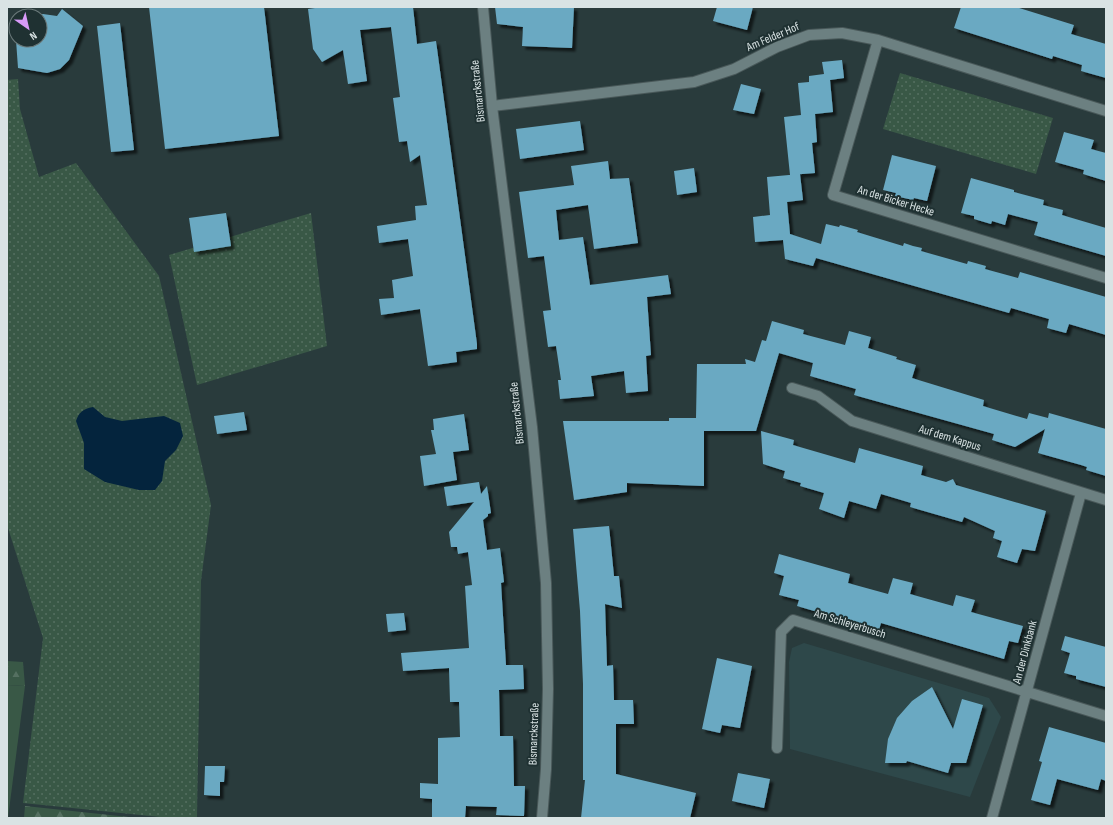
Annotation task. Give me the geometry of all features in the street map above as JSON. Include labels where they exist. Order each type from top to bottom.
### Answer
[{"type":"street","name":"Bismarckstraße","points":[[483,7],[492,106],[532,427],[546,583],[548,689],[546,769],[542,818]]},
{"type":"street","name":"Am Felder Hof","points":[[492,106],[694,82],[734,68],[777,47],[809,35],[842,33],[878,40],[1106,111]]},
{"type":"street","name":"An der Bicker Hecke","points":[[878,40],[833,195],[1106,278]]},
{"type":"street","name":"Auf dem Kappus","points":[[792,388],[818,396],[852,421],[1106,500]]},
{"type":"street","name":"An der Dinkbank","points":[[992,818],[1081,493]]},
{"type":"street","name":"Am Schleyerbusch","points":[[777,748],[781,632],[793,620],[1027,692]]},
{"type":"street","points":[[1027,692],[1106,716]]},
{"type":"shaded area","points":[[804,643],[989,698],[1001,717],[970,797],[790,749],[789,662],[792,648]]},
{"type":"green space","points":[[900,73],[1053,118],[1036,174],[883,129]]},
{"type":"green space","points":[[18,79],[20,109],[39,177],[76,163],[159,276],[211,505],[201,581],[197,818],[170,818],[23,803],[43,638],[7,525],[7,80]]},
{"type":"green space","points":[[311,213],[327,346],[197,385],[169,255]]},
{"type":"green space","points":[[7,661],[23,662],[25,686],[7,685]]},
{"type":"green space","points":[[7,685],[25,686],[8,818],[7,818]]},
{"type":"green space","points":[[25,806],[138,818],[24,818]]},
{"type":"water","points":[[93,407],[105,417],[122,421],[164,416],[180,423],[183,436],[176,450],[165,461],[162,481],[155,490],[139,490],[105,482],[84,469],[84,443],[76,421],[82,411]]},
{"type":"building","points":[[149,7],[264,7],[279,136],[165,149]]},
{"type":"building","points":[[322,7],[413,7],[417,44],[436,41],[477,344],[477,349],[456,352],[457,362],[428,366],[420,309],[381,315],[379,299],[394,298],[392,280],[413,276],[408,239],[379,243],[377,226],[416,220],[415,206],[427,205],[420,155],[410,162],[407,141],[399,142],[393,98],[400,97],[391,27],[360,30],[367,81],[348,84],[343,50],[322,62],[313,49],[308,9]]},
{"type":"building","points":[[495,7],[574,7],[572,48],[522,46],[523,27],[497,24]]},
{"type":"building","points":[[717,7],[753,7],[747,30],[713,21]]},
{"type":"building","points":[[961,7],[1016,7],[1074,25],[1071,34],[1106,44],[1106,78],[1081,71],[1082,65],[1053,56],[1052,59],[954,28]]},
{"type":"building","points":[[62,9],[83,26],[69,60],[60,69],[47,73],[18,68],[17,48],[48,48],[48,15],[57,16]]},
{"type":"building","points":[[120,23],[134,150],[111,152],[97,26]]},
{"type":"building","points":[[842,60],[844,78],[830,80],[833,112],[815,114],[817,142],[812,143],[815,173],[790,175],[784,117],[801,115],[798,83],[809,82],[809,76],[824,74],[822,62]]},
{"type":"building","points":[[741,84],[761,89],[754,114],[733,110]]},
{"type":"building","points":[[580,121],[584,150],[520,159],[516,129]]},
{"type":"building","points":[[1064,132],[1094,140],[1091,149],[1106,153],[1106,181],[1083,174],[1084,170],[1055,162]]},
{"type":"building","points":[[892,155],[936,166],[927,201],[895,196],[896,193],[883,190]]},
{"type":"building","points":[[608,161],[610,179],[629,178],[638,243],[594,249],[588,205],[556,210],[559,240],[583,237],[590,285],[668,275],[671,294],[647,297],[651,355],[646,356],[648,391],[626,393],[624,371],[591,376],[594,396],[560,399],[558,380],[561,380],[556,346],[548,347],[543,311],[551,310],[544,256],[528,258],[519,192],[574,185],[571,166]]},
{"type":"building","points":[[694,168],[697,192],[677,195],[674,171]]},
{"type":"building","points":[[800,174],[803,200],[787,202],[790,234],[821,244],[826,224],[839,227],[840,225],[858,230],[857,232],[903,246],[904,243],[922,248],[921,251],[967,264],[968,261],[986,266],[985,269],[1018,278],[1020,272],[1106,297],[1106,335],[1069,324],[1066,333],[1047,328],[1049,319],[1011,308],[1009,313],[816,258],[813,266],[785,259],[783,240],[755,242],[753,217],[770,215],[767,177]]},
{"type":"building","points":[[971,178],[1044,200],[1043,205],[1063,210],[1062,215],[1106,228],[1106,256],[1034,235],[1038,222],[1008,214],[1005,225],[992,221],[991,224],[974,219],[974,216],[961,213]]},
{"type":"building","points":[[226,213],[231,246],[194,252],[189,218]]},
{"type":"building","points":[[772,321],[804,330],[803,334],[845,345],[849,331],[871,337],[868,348],[916,365],[912,378],[984,400],[983,406],[1027,419],[1029,413],[1048,418],[1049,413],[1106,429],[1106,476],[1086,470],[1087,467],[1038,453],[1045,429],[1015,447],[992,440],[994,434],[854,395],[856,389],[810,376],[813,363],[779,353],[756,431],[704,431],[704,486],[627,483],[627,492],[574,500],[563,421],[669,421],[669,418],[696,418],[697,364],[746,364],[745,359],[755,362],[762,340],[766,341]]},
{"type":"building","points":[[244,412],[247,430],[217,434],[214,416]]},
{"type":"building","points":[[464,414],[469,450],[453,452],[457,480],[424,486],[420,456],[436,454],[431,430],[434,430],[433,419]]},
{"type":"building","points":[[761,431],[794,440],[793,445],[855,463],[859,448],[923,466],[921,475],[946,482],[953,479],[956,485],[1046,511],[1035,551],[1022,549],[1017,563],[997,557],[1002,541],[993,538],[995,531],[964,517],[962,522],[910,507],[911,503],[881,494],[876,509],[849,501],[844,518],[819,509],[824,493],[800,486],[801,483],[783,478],[785,471],[763,464]]},
{"type":"building","points":[[479,482],[481,494],[487,486],[491,513],[488,514],[488,516],[483,520],[487,550],[500,548],[504,582],[501,583],[506,665],[523,665],[524,689],[499,690],[500,736],[513,736],[514,786],[525,786],[524,816],[496,815],[497,807],[466,806],[465,818],[432,818],[432,799],[420,798],[420,783],[438,784],[438,738],[460,737],[459,702],[450,702],[449,668],[403,671],[401,653],[469,648],[465,586],[472,585],[468,552],[458,554],[457,547],[451,547],[449,532],[474,502],[447,506],[444,487]]},
{"type":"building","points":[[609,526],[614,576],[619,576],[622,608],[605,604],[607,666],[613,665],[614,700],[633,700],[634,724],[616,724],[616,774],[696,793],[690,818],[581,818],[585,780],[583,780],[583,684],[580,611],[573,529]]},
{"type":"building","points":[[779,554],[850,574],[848,583],[888,594],[893,578],[913,583],[910,594],[953,606],[956,595],[975,600],[971,612],[1023,626],[1018,643],[1009,641],[1004,659],[881,623],[879,630],[797,606],[799,600],[779,595],[784,576],[774,573]]},
{"type":"building","points":[[404,613],[406,630],[388,632],[386,614]]},
{"type":"building","points":[[1065,636],[1106,647],[1106,687],[1076,679],[1076,676],[1064,673],[1070,653],[1061,650]]},
{"type":"building","points":[[717,658],[752,666],[740,728],[722,725],[720,733],[702,729]]},
{"type":"building","points":[[932,687],[953,729],[962,699],[983,705],[966,763],[951,763],[948,773],[907,761],[906,763],[885,763],[888,739],[897,718],[912,701]]},
{"type":"building","points":[[1049,727],[1106,743],[1106,781],[1101,779],[1098,790],[1057,779],[1050,805],[1031,800],[1042,762],[1039,761]]},
{"type":"building","points":[[205,766],[225,766],[224,782],[220,782],[220,796],[204,795]]},
{"type":"building","points":[[738,773],[770,779],[764,808],[732,801]]}]
